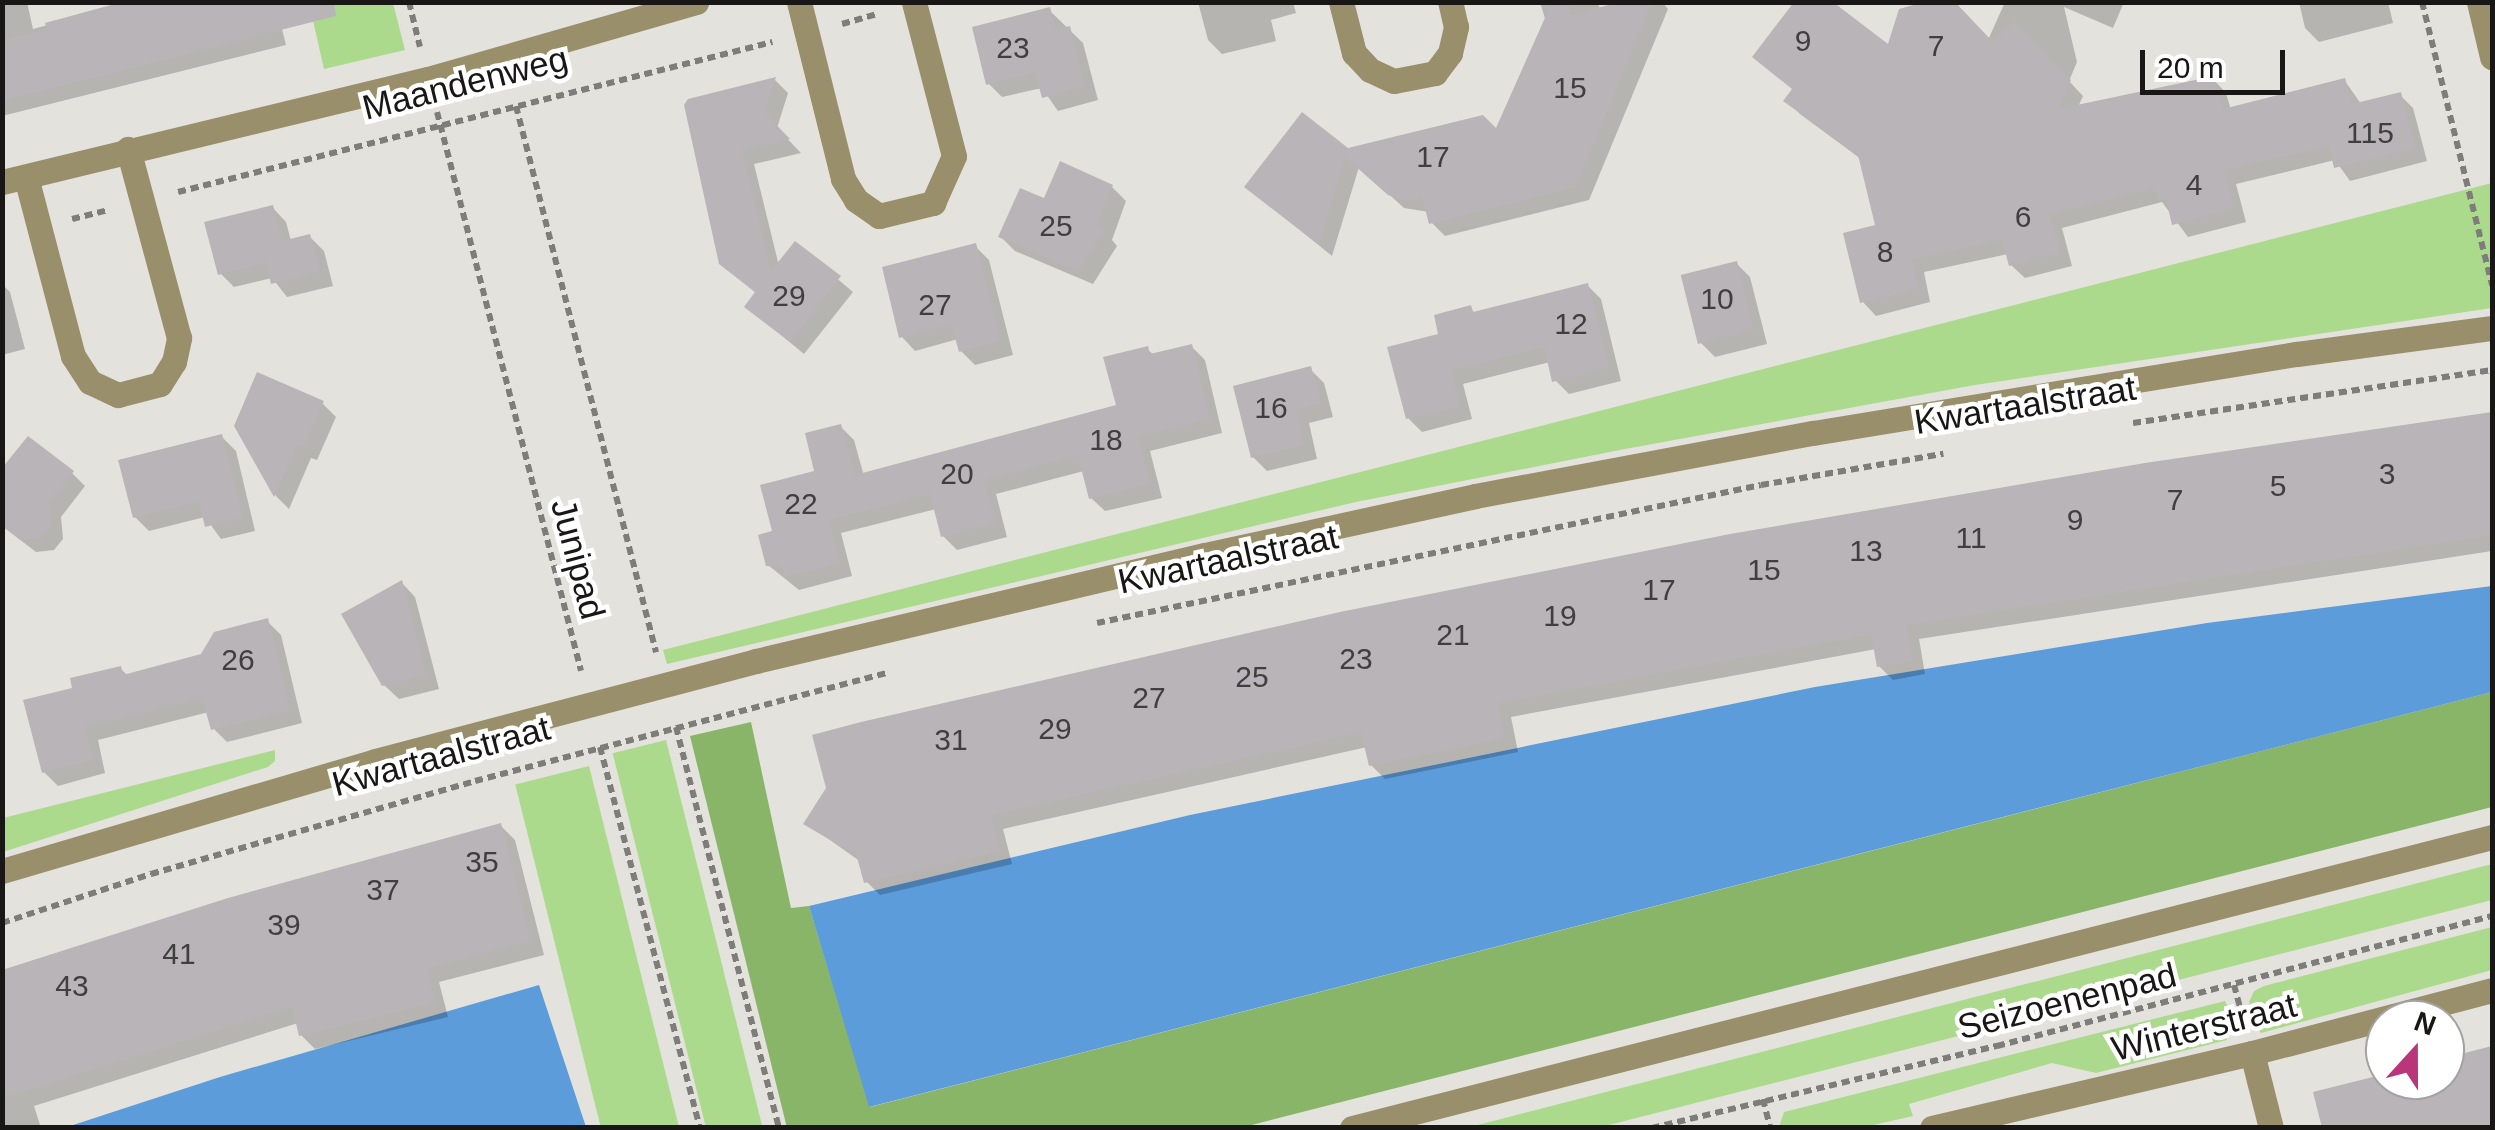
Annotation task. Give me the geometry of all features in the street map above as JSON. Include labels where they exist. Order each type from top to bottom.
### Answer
[{"type":"street","name":"Maandenweg","points":[[128,149],[179,338],[174,362],[160,384],[118,395],[90,382],[73,356],[40,228],[14,179],[128,149],[428,79],[696,2]]},
{"type":"street","points":[[799,2],[843,179],[856,200],[878,216],[932,204],[954,156],[914,3]]},
{"type":"street","points":[[1341,2],[1354,52],[1370,70],[1394,81],[1435,73],[1450,53],[1456,27],[1450,2]]},
{"type":"street","points":[[2479,2],[2492,57]]},
{"type":"street","name":"Kwartaalstraat","points":[[2,871],[374,760],[591,708],[664,685],[1186,560],[1475,496],[1814,432],[2378,342],[2492,328]]},
{"type":"street","points":[[1352,1128],[2492,837]]},
{"type":"street","name":"Winterstraat","points":[[1932,1128],[2252,1053],[2492,990]]},
{"type":"street","points":[[2252,1053],[2271,1128]]},
{"type":"path","name":"Junipad","points":[[409,2],[700,1128]]},
{"type":"path","points":[[2422,2],[2492,285]]},
{"type":"path","name":"Maandenweg","points":[[40,228],[806,34],[914,3]]},
{"type":"path","name":"Junipad","points":[[516,106],[779,1128]]},
{"type":"path","name":"Kwartaalstraat","points":[[2128,424],[2492,370]]},
{"type":"path","name":"Kwartaalstraat","points":[[1082,626],[1761,485],[1955,452]]},
{"type":"path","name":"Kwartaalstraat","points":[[2,923],[150,874],[676,726],[898,670]]},
{"type":"path","name":"Seizoenenpad","points":[[1652,1128],[1997,1046],[2492,916]]},
{"type":"path","points":[[1763,1099],[1770,1128]]},
{"type":"green space","points":[[309,3],[393,3],[405,50],[324,69]]},
{"type":"green space","points":[[2492,183],[2492,308],[1975,385],[1625,449],[1356,502],[667,664],[663,650]]},
{"type":"green space","points":[[2492,692],[2492,807],[1244,1127],[787,1128],[690,736],[751,722],[791,908],[809,906],[870,1107]]},
{"type":"green space","points":[[666,740],[763,1127],[706,1128],[613,753]]},
{"type":"green space","points":[[275,750],[275,761],[268,767],[3,852],[3,818]]},
{"type":"green space","points":[[589,766],[679,1128],[601,1128],[515,784]]},
{"type":"green space","points":[[2492,864],[2492,900],[1601,1127],[1470,1127]]},
{"type":"green space","points":[[2492,927],[2492,970],[2382,1000],[2365,1000],[2365,1005],[2261,1033],[2249,1002],[2254,991]]},
{"type":"green space","points":[[2225,1001],[2231,1013],[2227,1040],[2096,1073],[2052,1063],[1909,1104],[1913,1116],[1865,1127],[1779,1127],[1784,1112]]},
{"type":"water","points":[[2492,586],[2492,692],[869,1107],[809,906],[1190,815],[1815,687],[2207,623]]},
{"type":"water","points":[[539,985],[586,1127],[67,1127],[220,1077]]},
{"type":"building","points":[[122,2],[334,2],[336,16],[2,101],[2,41],[47,29],[45,23]]},
{"type":"building","points":[[1552,2],[1568,2],[1571,15],[1620,2],[1652,2],[1576,187],[1429,224],[1422,197],[1405,201],[1388,195],[1345,157],[1319,245],[1244,187],[1302,112],[1348,148],[1483,115],[1496,128]]},
{"type":"building","points":[[1794,2],[1833,2],[1888,44],[1899,9],[1924,2],[1955,2],[1993,42],[2014,21],[2071,80],[2058,109],[2214,76],[2223,109],[2345,78],[2352,104],[2401,92],[2415,148],[2334,168],[2329,146],[2224,170],[2234,209],[2172,225],[2166,199],[2158,201],[2154,188],[2050,214],[2060,253],[2009,266],[2002,240],[1912,259],[1918,289],[1860,303],[1843,233],[1875,225],[1858,155],[1783,101],[1792,89],[1752,57]]},
{"type":"building","points":[[1050,7],[1056,29],[1070,26],[1085,86],[1042,98],[1035,72],[986,85],[972,27]]},
{"type":"building","points":[[776,77],[764,112],[790,139],[742,151],[771,271],[795,241],[841,276],[790,342],[744,307],[755,292],[719,264],[684,105],[688,99]]},
{"type":"building","points":[[1060,161],[1113,185],[1097,222],[1105,230],[1078,271],[998,237],[1020,188],[1044,198]]},
{"type":"building","points":[[273,205],[282,241],[310,234],[320,272],[271,284],[266,262],[218,275],[204,222]]},
{"type":"building","points":[[976,243],[1001,341],[959,352],[951,324],[899,338],[882,267]]},
{"type":"building","points":[[1737,261],[1754,330],[1698,344],[1681,275]]},
{"type":"building","points":[[1588,283],[1609,368],[1552,382],[1544,347],[1451,370],[1460,406],[1406,419],[1387,347],[1438,334],[1434,315],[1471,305],[1473,312]]},
{"type":"building","points":[[1192,344],[1210,419],[1138,437],[1150,484],[1089,499],[1078,456],[984,480],[995,523],[941,537],[930,494],[829,520],[840,563],[783,577],[781,566],[766,566],[758,535],[772,531],[760,485],[814,471],[805,433],[841,424],[855,475],[1116,405],[1103,357],[1148,346],[1150,354]]},
{"type":"building","points":[[1311,366],[1321,403],[1296,410],[1305,445],[1251,458],[1233,386]]},
{"type":"building","points":[[257,372],[324,401],[303,447],[297,445],[274,497],[234,426]]},
{"type":"building","points":[[2492,412],[2492,535],[1906,625],[1913,661],[1877,667],[1871,634],[1498,703],[1505,738],[1369,766],[1361,732],[991,815],[1000,851],[864,883],[855,850],[849,851],[803,824],[826,788],[812,735],[861,722],[1340,612],[1730,534],[2145,463]]},
{"type":"building","points":[[222,434],[243,517],[205,527],[199,502],[133,518],[118,460]]},
{"type":"building","points":[[28,436],[74,471],[49,503],[51,525],[41,538],[21,540],[2,526],[2,468]]},
{"type":"building","points":[[402,580],[426,675],[382,686],[341,614]]},
{"type":"building","points":[[268,618],[290,710],[211,730],[202,698],[85,727],[93,760],[42,773],[23,700],[72,688],[70,678],[121,666],[123,675],[201,654],[214,632]]},
{"type":"building","points":[[501,823],[531,941],[427,968],[435,1003],[299,1036],[292,1007],[2,1098],[2,970],[228,898]]},
{"type":"building","points":[[2492,1046],[2492,1128],[2322,1128],[2313,1092],[2365,1079],[2365,1100],[2465,1100],[2465,1053]]}]
